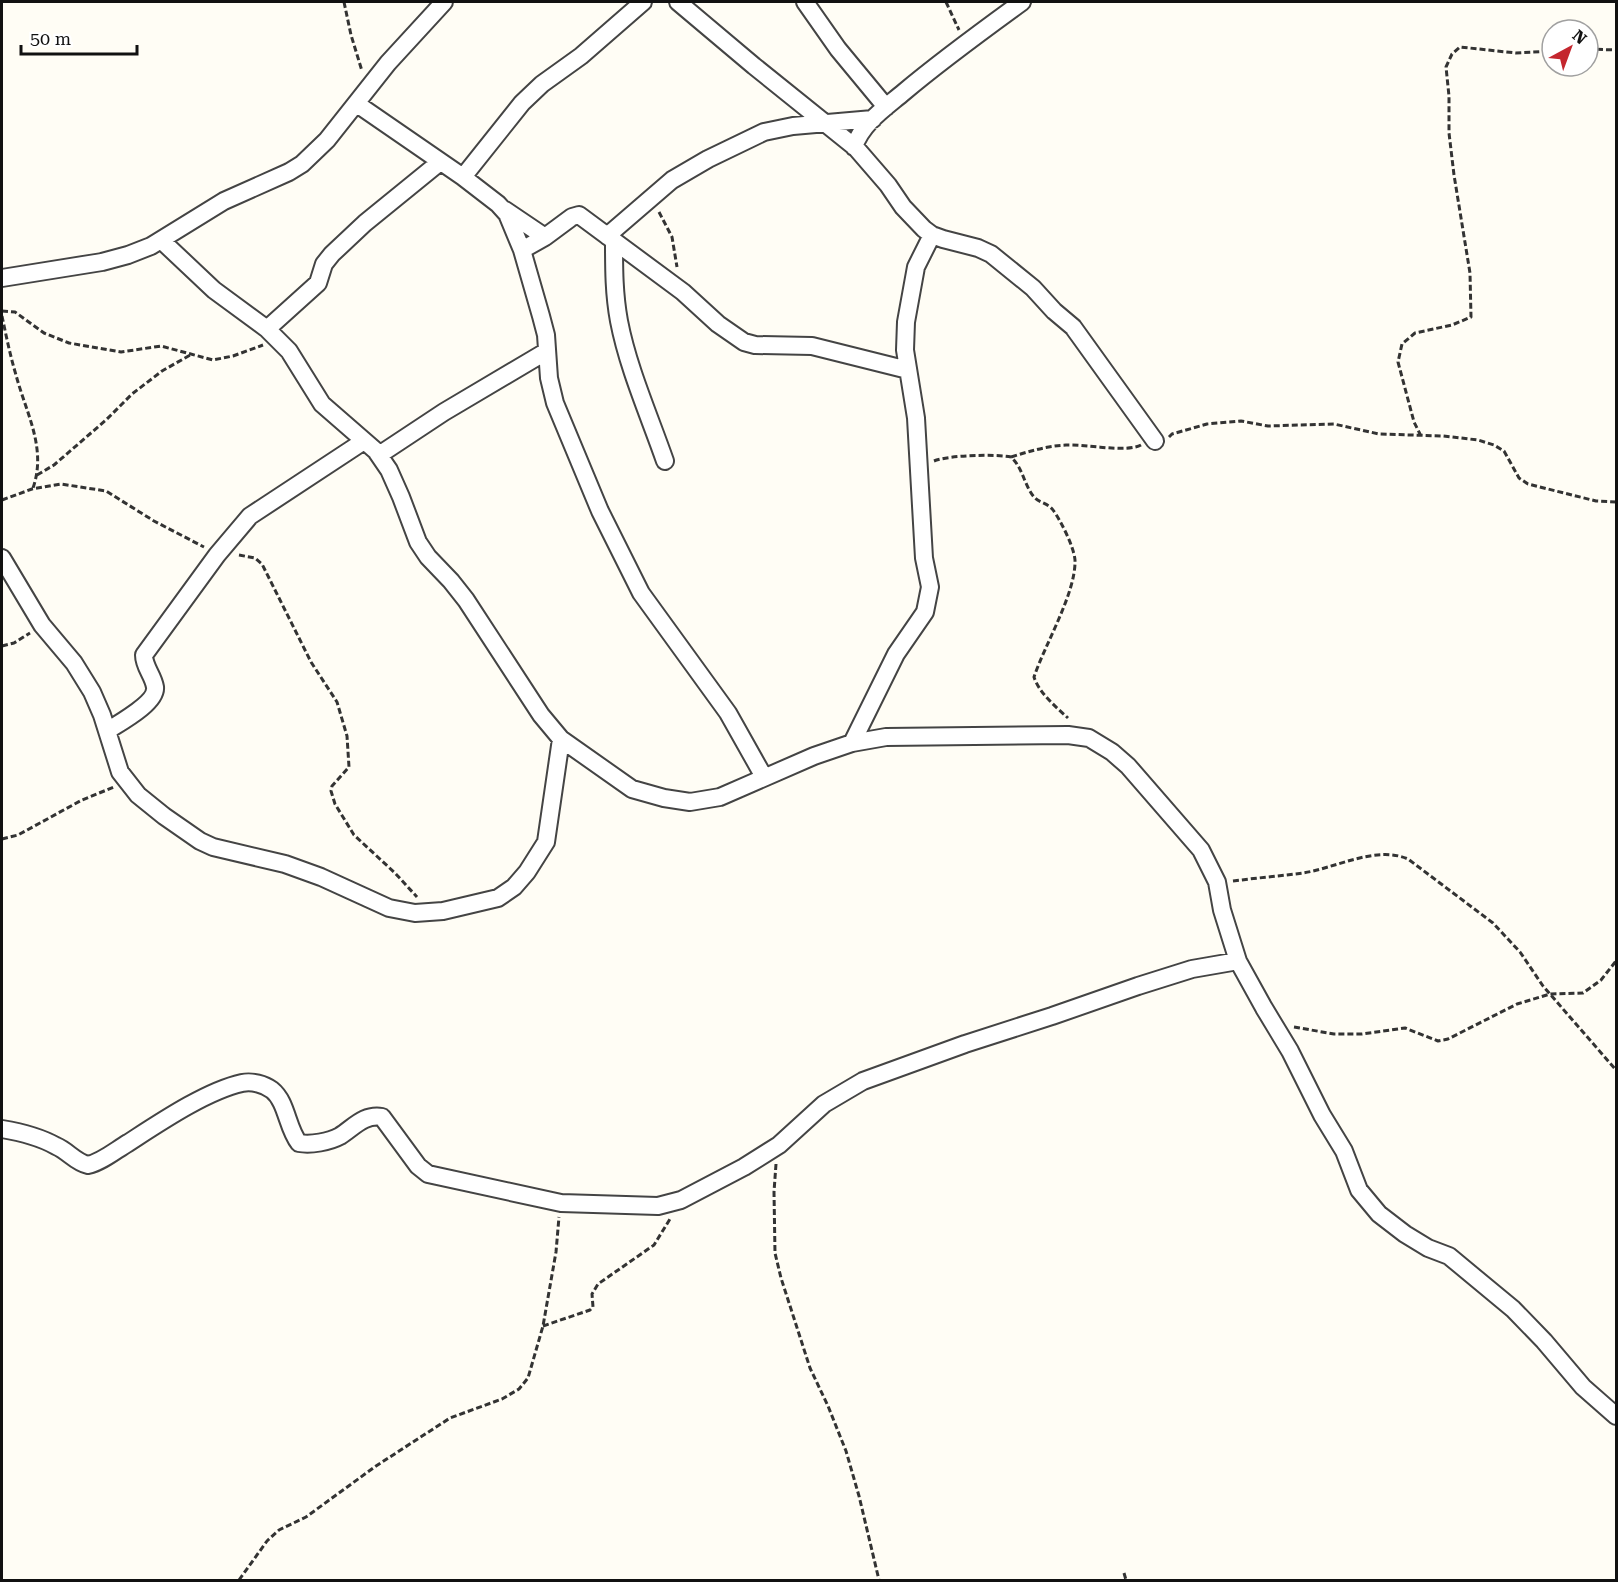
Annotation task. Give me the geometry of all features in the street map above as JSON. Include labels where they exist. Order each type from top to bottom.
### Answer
[{"type":"street","points":[[2,278],[102,262],[128,255],[161,240],[224,201],[302,164],[320,148],[388,63],[444,2]]},
{"type":"street","points":[[464,177],[528,97],[581,56],[643,2]]},
{"type":"street","points":[[678,2],[854,147],[873,167],[909,214],[932,235],[991,254],[1033,288],[1053,311],[1073,327],[1155,441]]},
{"type":"street","points":[[805,2],[838,49],[886,107]]},
{"type":"street","points":[[854,147],[860,132],[886,107],[963,44],[1022,2]]},
{"type":"street","points":[[357,104],[464,177],[504,210],[545,237]]},
{"type":"street","points":[[665,461],[626,350],[614,290],[610,239],[651,197],[672,180],[708,159],[765,132],[873,119]]},
{"type":"street","points":[[267,329],[318,283],[324,264],[332,254],[365,223],[440,162]]},
{"type":"street","points":[[504,210],[522,250],[541,316],[549,378],[555,403],[600,511],[633,581],[672,638],[728,712],[764,777]]},
{"type":"street","points":[[522,250],[576,215],[582,217],[683,292],[718,324],[744,342],[755,345],[812,346],[908,370]]},
{"type":"street","points":[[852,743],[896,654],[925,612],[930,586],[924,558],[916,418],[905,350],[906,322],[916,267],[932,235]]},
{"type":"street","points":[[161,240],[214,290],[267,329],[289,351],[322,404],[379,455],[401,496],[418,542],[428,557],[466,600],[541,715],[561,739],[632,789],[690,802],[720,797],[814,756],[852,743],[886,737],[1068,735],[1089,738],[1112,752],[1128,766],[1201,850],[1217,882],[1222,910],[1238,961],[1344,1151],[1359,1190],[1379,1214],[1420,1243],[1449,1256],[1497,1295],[1544,1341],[1583,1387],[1617,1416]]},
{"type":"street","points":[[379,455],[444,412],[547,351]]},
{"type":"street","points":[[107,731],[135,712],[153,696],[154,684],[144,661],[144,655],[217,555],[250,516],[364,441]]},
{"type":"street","points":[[2,558],[42,625],[82,676],[98,705],[120,772],[138,795],[200,841],[213,847],[285,864],[321,877],[389,908],[415,913],[471,906],[498,898],[514,887],[527,872],[546,842],[554,774],[561,739]]},
{"type":"street","points":[[2,1129],[46,1142],[88,1165],[108,1156],[192,1105],[241,1084],[257,1084],[275,1092],[280,1099],[292,1135],[299,1143],[308,1145],[339,1137],[354,1124],[368,1118],[382,1117],[418,1166],[428,1174],[561,1203],[658,1206],[681,1200],[744,1167],[779,1145],[824,1104],[862,1081],[1138,986],[1192,969],[1238,961]]},
{"type":"path","points":[[344,2],[351,35],[368,90]]},
{"type":"path","points":[[946,2],[957,22],[963,44]]},
{"type":"path","points":[[1421,436],[1414,422],[1398,362],[1402,344],[1415,333],[1452,325],[1471,317],[1470,273],[1449,133],[1446,67],[1452,54],[1460,47],[1516,53],[1540,52]]},
{"type":"path","points":[[1600,49],[1617,50]]},
{"type":"path","points":[[651,197],[672,237],[683,292]]},
{"type":"path","points":[[2,311],[15,312],[44,333],[69,343],[126,352],[161,346],[213,360],[279,341]]},
{"type":"path","points":[[2,316],[16,377],[26,402],[39,458],[32,489]]},
{"type":"path","points":[[37,475],[54,465],[132,394],[162,371],[193,353]]},
{"type":"path","points":[[919,466],[940,459],[1011,458],[1038,448],[1091,445],[1129,450],[1146,442],[1163,442],[1172,434],[1207,424],[1241,421],[1277,426],[1334,424],[1368,432],[1478,440],[1504,451],[1519,478],[1528,484],[1596,501],[1617,502]]},
{"type":"path","points":[[1011,458],[1018,463],[1032,495],[1054,511],[1071,544],[1075,558],[1074,578],[1034,677],[1045,694],[1070,722],[1089,738]]},
{"type":"path","points":[[2,500],[32,489],[61,484],[106,491],[154,521],[217,555],[246,555],[262,564],[311,662],[337,702],[347,736],[350,762],[347,772],[332,786],[331,791],[335,804],[354,835],[395,873],[429,912]]},
{"type":"path","points":[[2,646],[14,643],[42,625]]},
{"type":"path","points":[[2,839],[18,835],[82,800],[128,783]]},
{"type":"path","points":[[1217,882],[1305,873],[1372,855],[1388,853],[1408,859],[1455,892],[1493,923],[1520,952],[1543,986],[1617,1070]]},
{"type":"path","points":[[1273,1021],[1334,1034],[1362,1034],[1405,1028],[1438,1041],[1456,1036],[1517,1004],[1550,994],[1583,993],[1601,980],[1617,961]]},
{"type":"path","points":[[779,1145],[774,1192],[775,1253],[810,1368],[846,1451],[879,1581]]},
{"type":"path","points":[[543,1326],[583,1313],[593,1307],[592,1294],[598,1284],[654,1245],[681,1200]]},
{"type":"path","points":[[239,1581],[267,1541],[279,1530],[306,1517],[376,1466],[450,1418],[519,1389],[528,1378],[543,1326],[556,1252],[561,1203]]},
{"type":"path","points":[[1124,1573],[1126,1581]]}]
